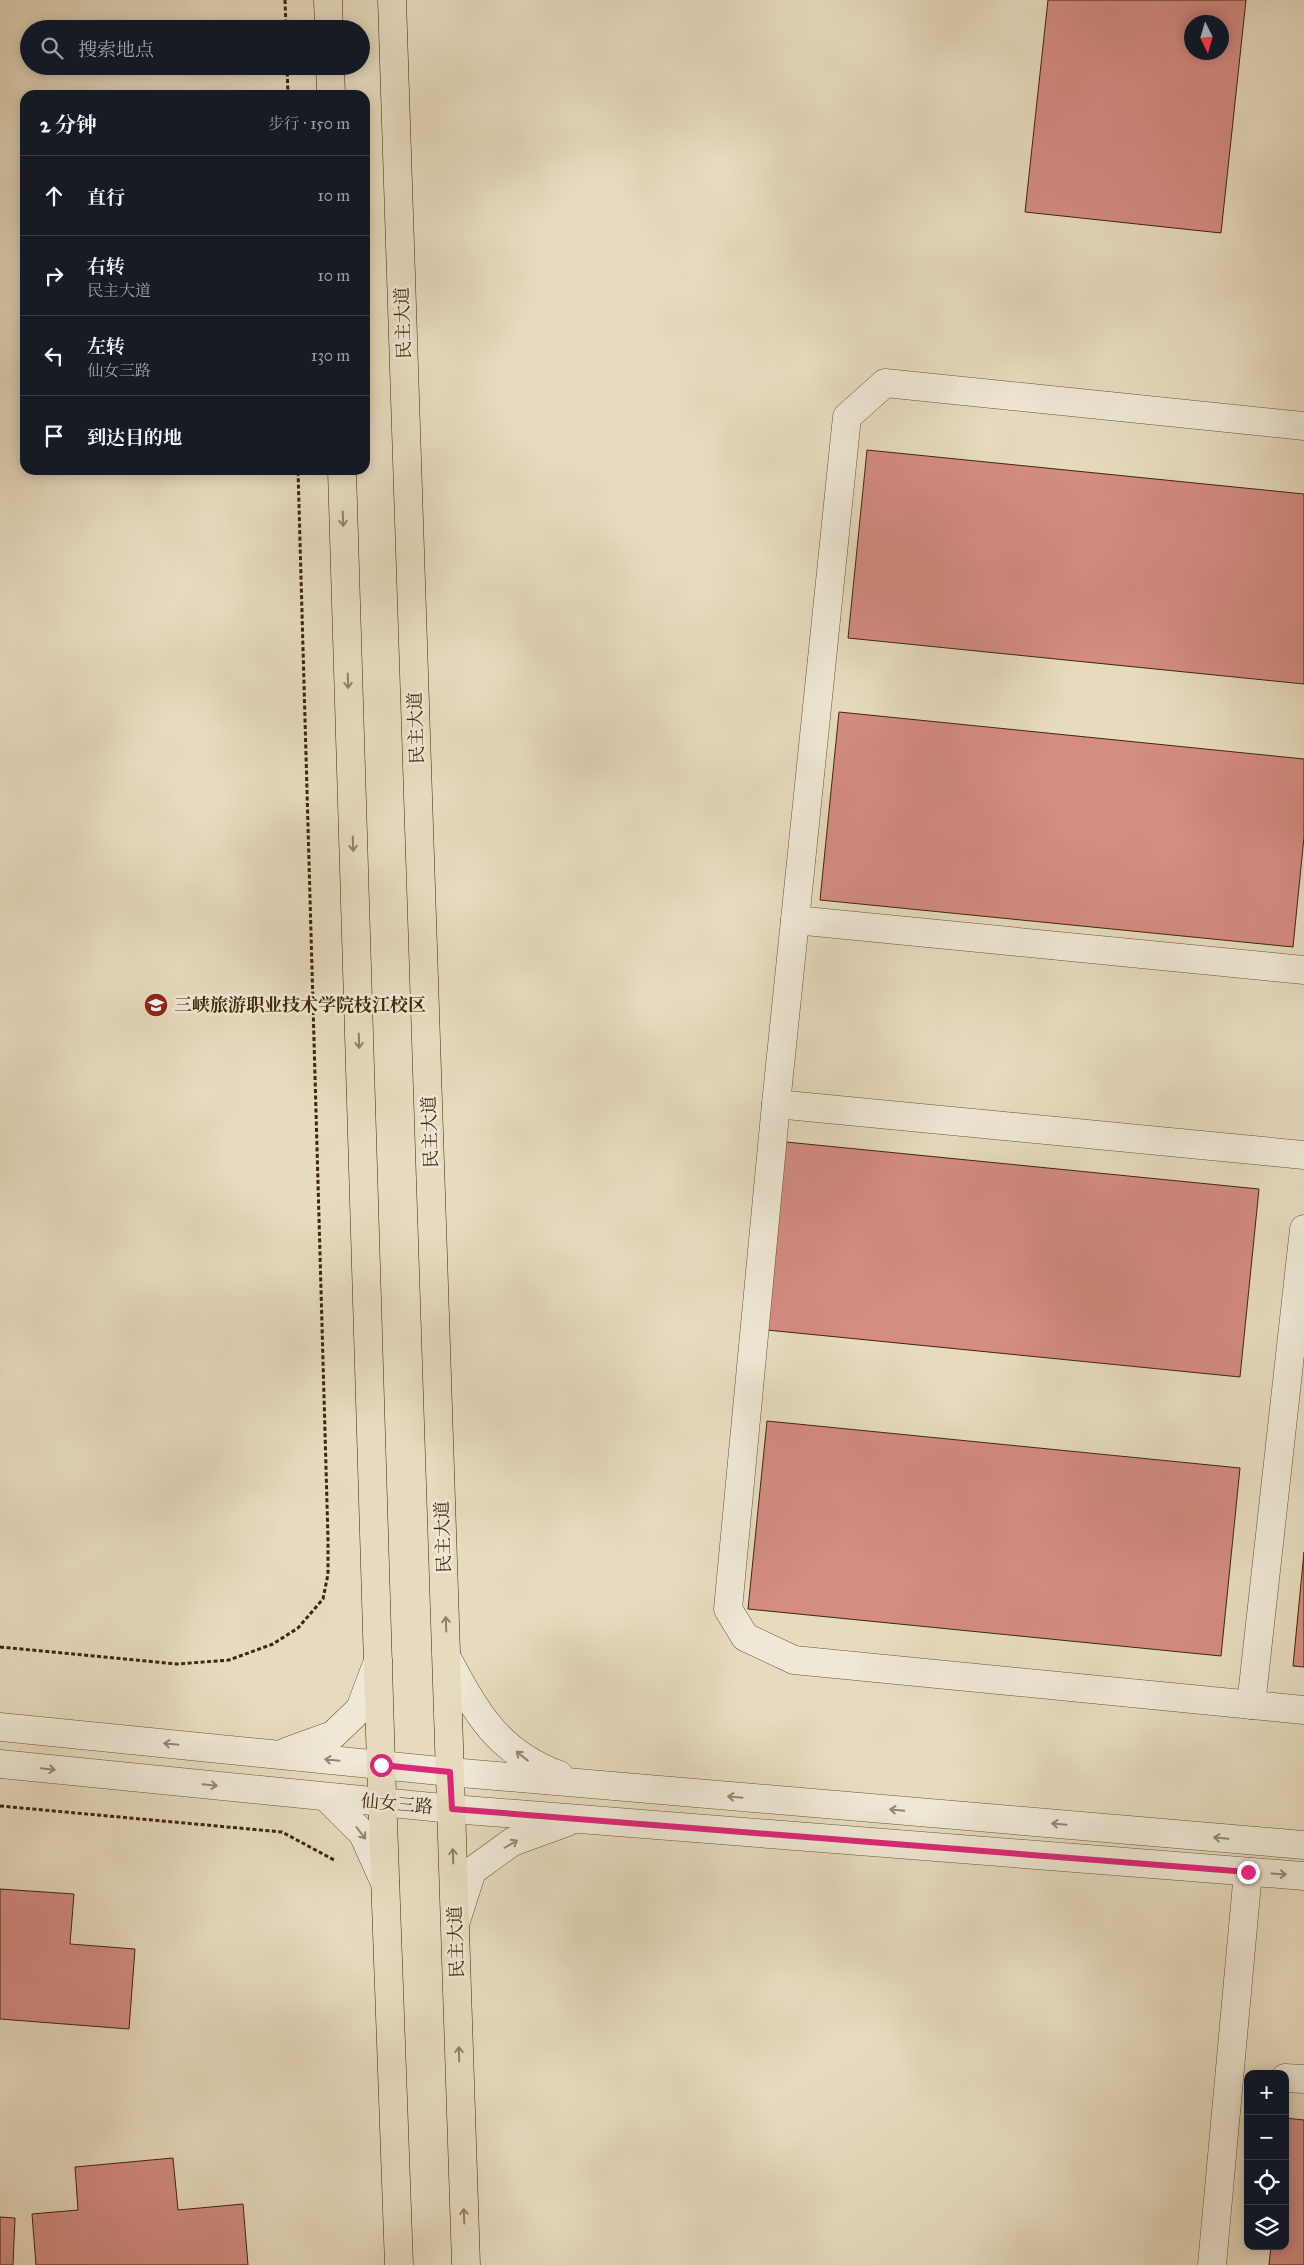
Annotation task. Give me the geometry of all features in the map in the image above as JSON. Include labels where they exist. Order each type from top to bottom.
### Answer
[{"type":"main road","points":[[328,0],[329,20]]},
{"type":"main road","name":"民主大道","points":[[392,0],[466,2265]]},
{"type":"main road","points":[[330,75],[331,90]]},
{"type":"main road","points":[[342,475],[382,1803],[399,2265]]},
{"type":"street","points":[[1304,426],[885,383],[847,417],[776,1104],[728,1609],[745,1637],[794,1660],[1304,1710]]},
{"type":"street","points":[[795,920],[1304,970]]},
{"type":"street","points":[[776,1104],[1304,1155]]},
{"type":"street","points":[[1251,1705],[1304,1229]]},
{"type":"street","points":[[447,1658],[469,1699],[493,1733],[534,1766],[581,1784]]},
{"type":"street","points":[[278,1755],[333,1735],[360,1709],[378,1662]]},
{"type":"street","points":[[0,1727],[581,1784],[1304,1845]]},
{"type":"street","name":"仙女三路","points":[[0,1764],[382,1803],[1304,1876]]},
{"type":"street","points":[[327,1798],[363,1834],[385,1883]]},
{"type":"street","points":[[455,1922],[472,1871],[512,1842],[577,1818]]},
{"type":"street","points":[[1212,2265],[1239,2073],[1248,1872]]},
{"type":"street","points":[[1289,2078],[1304,2079]]},
{"type":"path","points":[[285,0],[286,20]]},
{"type":"path","points":[[287,75],[288,90]]},
{"type":"path","points":[[0,1646],[177,1664],[229,1660],[273,1644],[298,1628],[323,1599],[328,1574],[328,1539],[298,475]]},
{"type":"path","points":[[0,1806],[282,1832],[338,1862]]},
{"type":"building","points":[[1048,0],[1246,0],[1221,233],[1025,212]]},
{"type":"building","points":[[867,450],[1304,494],[1304,684],[848,638]]},
{"type":"building","points":[[839,712],[1304,759],[1304,837],[1293,947],[820,900]]},
{"type":"building","points":[[786,1142],[1259,1189],[1240,1377],[767,1330]]},
{"type":"building","points":[[767,1421],[1240,1468],[1221,1656],[748,1609]]},
{"type":"building","points":[[1304,1552],[1304,1667],[1293,1666]]},
{"type":"building","points":[[0,1889],[74,1894],[70,1944],[135,1949],[129,2029],[0,2019]]},
{"type":"building","points":[[1289,2118],[1304,2120],[1304,2265],[1269,2265],[1271,2250],[1289,2250]]},
{"type":"building","points":[[173,2158],[178,2210],[243,2204],[248,2265],[36,2265],[32,2214],[78,2210],[75,2167]]},
{"type":"building","points":[[0,2217],[15,2218],[13,2265],[0,2265]]},
{"type":"place","name":"三峡旅游职业技术学院枝江校区","points":[[156,1005]]},
{"type":"route","points":[[381,1765],[450,1772],[452,1809],[1248,1872]]}]
